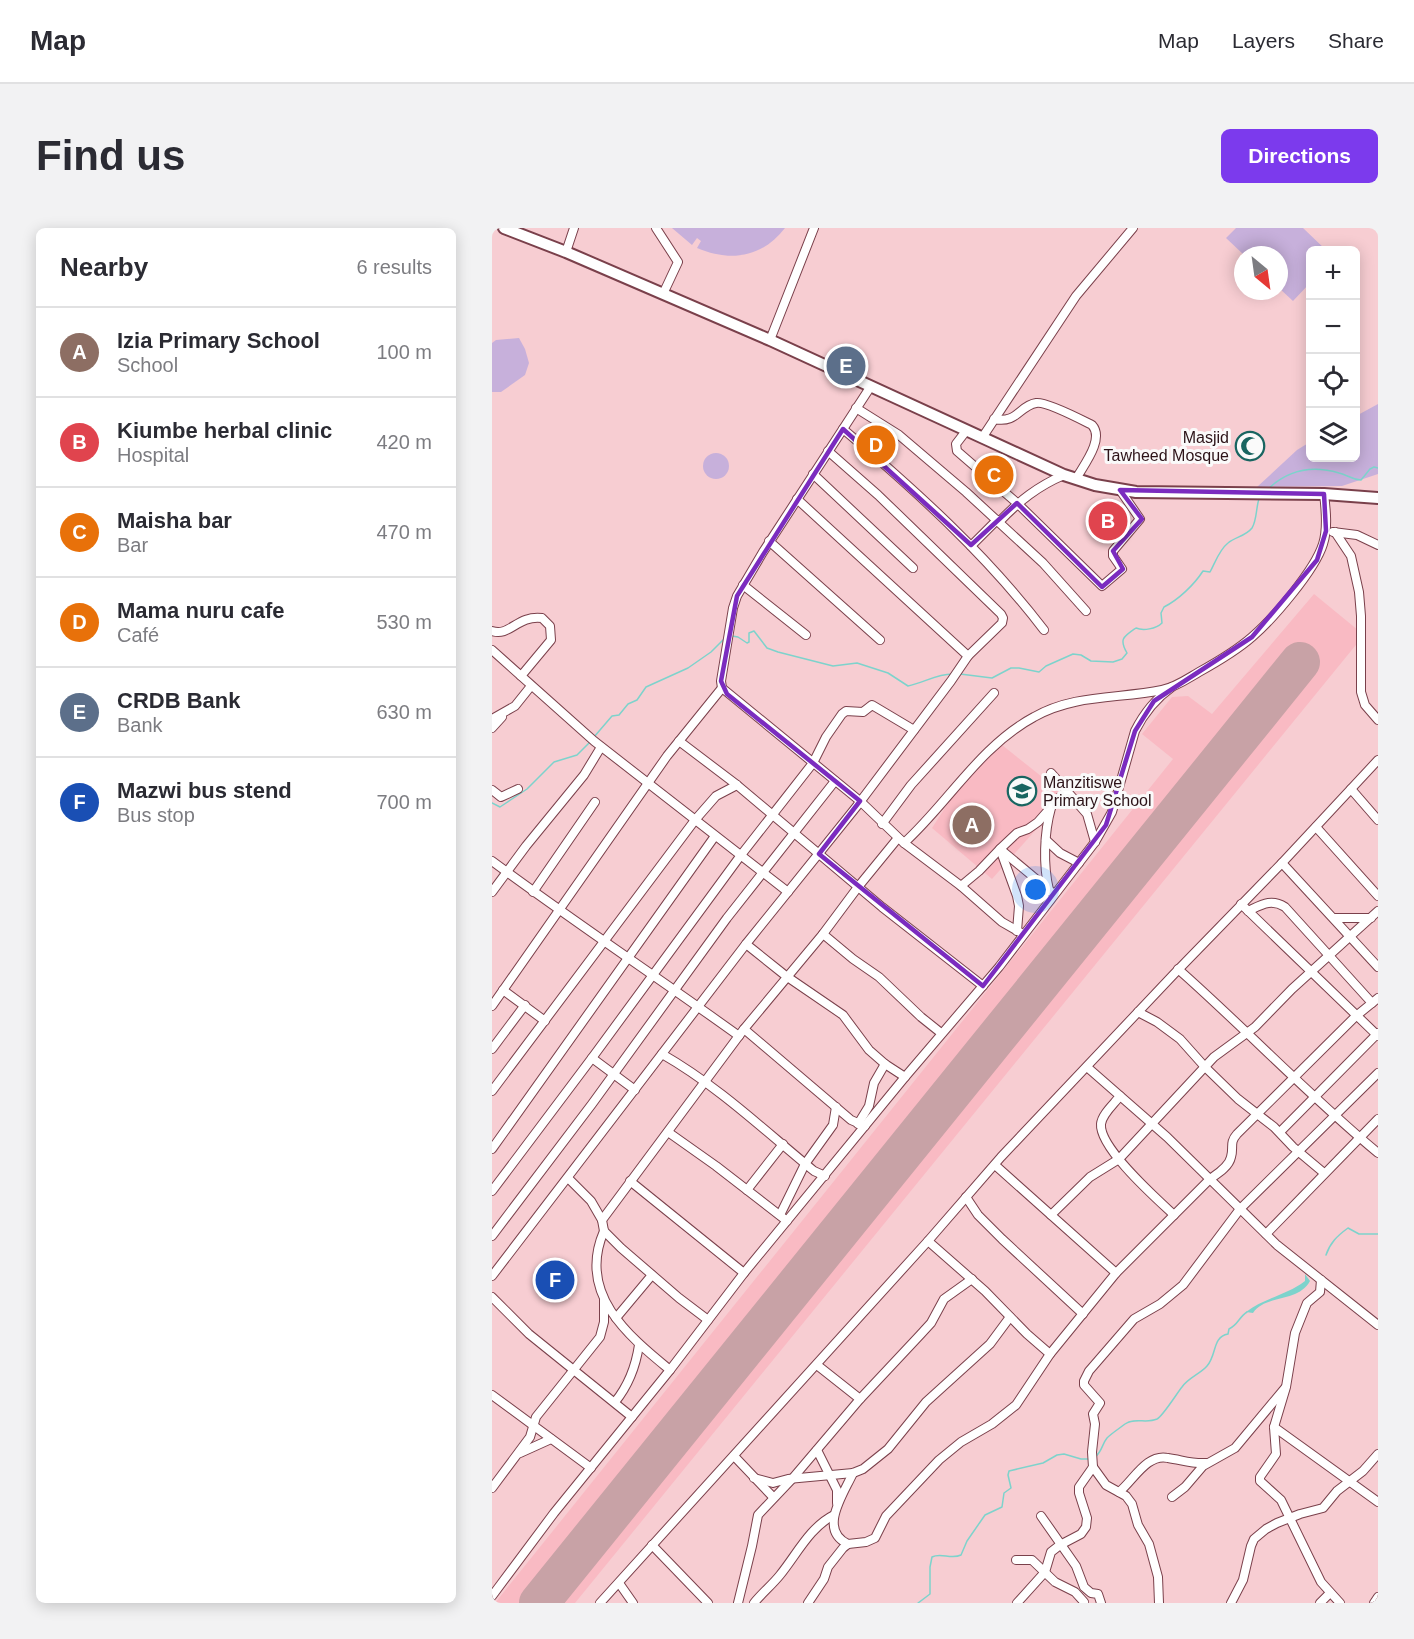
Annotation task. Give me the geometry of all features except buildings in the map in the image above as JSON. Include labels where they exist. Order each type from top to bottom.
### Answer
[{"type":"highway","points":[[504,228],[566,252],[770,340],[1076,479],[1120,490],[1324,494],[1378,498]]},
{"type":"street","points":[[566,252],[574,228]]},
{"type":"street","points":[[656,228],[678,262],[663,294]]},
{"type":"street","points":[[770,340],[814,228]]},
{"type":"street","points":[[982,438],[1076,296],[1133,228]]},
{"type":"street","points":[[871,386],[743,585],[733,608],[721,681],[722,688],[860,801],[901,841],[961,886],[1002,922],[1020,932]]},
{"type":"street","points":[[994,419],[1007,420],[1030,405],[1040,402],[1092,425],[1096,429],[1097,437],[1076,479]]},
{"type":"street","points":[[856,408],[909,443],[998,521],[1043,563],[1086,610]]},
{"type":"street","points":[[843,429],[971,546],[1014,592],[1044,630]]},
{"type":"street","points":[[966,431],[956,444],[957,452],[1017,503],[1102,586],[1122,569],[1113,556],[1113,551],[1140,519],[1120,490]]},
{"type":"street","points":[[492,1276],[746,944],[860,801],[968,656],[1002,622],[1001,614],[878,495],[828,451]]},
{"type":"street","points":[[813,474],[913,568]]},
{"type":"street","points":[[971,546],[1017,503],[1042,485],[1064,475]]},
{"type":"street","points":[[492,1596],[670,1370],[783,1218],[825,1176],[862,1125],[983,986],[1020,932],[1095,842],[1112,812],[1135,731],[1141,719],[1160,695],[1252,637],[1317,560],[1326,531],[1324,494]]},
{"type":"street","points":[[797,499],[968,656]]},
{"type":"street","points":[[1326,531],[1357,535],[1378,545]]},
{"type":"street","points":[[1335,532],[1351,556],[1359,592],[1360,692],[1365,705],[1378,720]]},
{"type":"street","points":[[769,542],[880,640]]},
{"type":"street","points":[[743,585],[806,635]]},
{"type":"street","points":[[492,631],[502,633],[528,618],[542,618],[550,626],[551,640],[522,676]]},
{"type":"street","points":[[492,650],[584,734],[788,892]]},
{"type":"street","points":[[492,728],[531,686]]},
{"type":"street","points":[[602,1220],[741,1032],[823,934],[858,887],[980,760],[1017,727],[1063,704],[1172,687]]},
{"type":"street","points":[[492,1005],[648,783],[722,688]]},
{"type":"street","points":[[882,824],[911,785],[994,693]]},
{"type":"street","points":[[492,1191],[741,855],[813,763],[826,736],[846,711],[859,712],[872,705],[914,730]]},
{"type":"street","points":[[492,719],[509,710]]},
{"type":"street","points":[[679,741],[737,785],[858,887],[983,986]]},
{"type":"street","points":[[492,892],[584,775],[601,747]]},
{"type":"street","points":[[600,1603],[818,1365],[995,1165],[1378,760]]},
{"type":"street","points":[[1051,773],[1087,814],[1095,842]]},
{"type":"street","points":[[492,1236],[793,832],[835,781]]},
{"type":"street","points":[[492,1090],[696,820],[716,796],[737,785]]},
{"type":"street","points":[[492,790],[501,797],[518,789]]},
{"type":"street","points":[[1351,789],[1378,820]]},
{"type":"street","points":[[961,886],[1017,833],[1033,826],[1060,797]]},
{"type":"street","points":[[533,892],[595,802]]},
{"type":"street","points":[[1052,807],[1046,840],[1047,873],[1052,892]]},
{"type":"street","points":[[1316,827],[1378,896]]},
{"type":"street","points":[[492,1149],[716,836]]},
{"type":"street","points":[[1046,840],[1060,853],[1079,863]]},
{"type":"street","points":[[1000,849],[1052,892]]},
{"type":"street","points":[[1000,849],[1017,896],[1020,932]]},
{"type":"street","points":[[492,861],[674,990],[741,1032],[862,1125]]},
{"type":"street","points":[[1282,863],[1378,967]]},
{"type":"street","points":[[840,1474],[832,1524],[834,1532],[838,1538],[848,1544],[866,1542],[875,1538],[886,1516],[939,1460],[960,1442],[992,1424],[1016,1405],[1050,1354],[1116,1273],[1229,1161],[1233,1139],[1356,1016],[1375,1000],[1281,904],[1268,903],[1248,911]]},
{"type":"street","points":[[1240,904],[1356,1016],[1378,1034],[1280,1132]]},
{"type":"street","points":[[1051,1215],[1089,1177],[1119,1159],[1205,1067],[1224,1049],[1248,1032],[1378,911]]},
{"type":"street","points":[[1334,918],[1371,918]]},
{"type":"street","points":[[823,934],[879,977],[941,1033]]},
{"type":"street","points":[[746,944],[786,976],[843,1015],[869,1050],[905,1077]]},
{"type":"street","points":[[1178,969],[1378,1153]]},
{"type":"street","points":[[503,990],[545,1021]]},
{"type":"street","points":[[492,1049],[525,1005]]},
{"type":"street","points":[[1138,1012],[1180,1038],[1205,1067],[1324,1173]]},
{"type":"street","points":[[662,1054],[705,1082],[814,1171],[825,1176]]},
{"type":"street","points":[[592,1058],[635,1090]]},
{"type":"street","points":[[862,1125],[874,1083],[885,1064]]},
{"type":"street","points":[[1087,1067],[1210,1179],[1266,1234],[1378,1324]]},
{"type":"street","points":[[1159,1603],[1158,1577],[1149,1544],[1138,1525],[1130,1501],[1106,1485],[1093,1467],[1095,1424],[1093,1413],[1100,1403],[1084,1385],[1084,1381],[1089,1371],[1134,1318],[1160,1304],[1183,1285],[1240,1209],[1378,1073]]},
{"type":"street","points":[[1120,1096],[1105,1116],[1101,1125],[1102,1131],[1119,1159],[1144,1188],[1174,1215]]},
{"type":"street","points":[[783,1218],[791,1188],[833,1125],[836,1107]]},
{"type":"street","points":[[1266,1234],[1378,1119]]},
{"type":"street","points":[[668,1132],[783,1218]]},
{"type":"street","points":[[747,1190],[783,1144]]},
{"type":"street","points":[[995,1165],[1116,1273]]},
{"type":"street","points":[[492,1488],[530,1437],[532,1425],[538,1413],[600,1337],[604,1322],[604,1300],[596,1259],[604,1231],[602,1220],[591,1201],[568,1178]]},
{"type":"street","points":[[630,1180],[744,1273]]},
{"type":"street","points":[[966,1197],[978,1215],[1083,1314]]},
{"type":"street","points":[[604,1231],[652,1275],[708,1320]]},
{"type":"street","points":[[928,1241],[972,1279],[1050,1354]]},
{"type":"street","points":[[616,1318],[652,1275]]},
{"type":"street","points":[[1318,1277],[1320,1292],[1307,1303],[1295,1333],[1286,1387],[1274,1427],[1276,1454],[1260,1481],[1278,1496],[1291,1517],[1318,1575],[1340,1603]]},
{"type":"street","points":[[738,1603],[756,1520],[773,1497],[792,1479],[860,1399],[927,1328],[944,1299],[972,1279]]},
{"type":"street","points":[[492,1298],[529,1334],[632,1417]]},
{"type":"street","points":[[604,1300],[639,1345],[670,1370]]},
{"type":"street","points":[[754,1478],[768,1483],[852,1473],[874,1462],[888,1449],[926,1402],[990,1344],[1010,1317]]},
{"type":"street","points":[[615,1402],[624,1389],[639,1345]]},
{"type":"street","points":[[818,1365],[860,1399]]},
{"type":"street","points":[[1172,1497],[1208,1463],[1235,1448],[1286,1387]]},
{"type":"street","points":[[492,1395],[591,1468]]},
{"type":"street","points":[[1274,1427],[1378,1502]]},
{"type":"street","points":[[518,1454],[551,1439]]},
{"type":"street","points":[[817,1450],[838,1494]]},
{"type":"street","points":[[1231,1603],[1243,1580],[1254,1539],[1266,1529],[1291,1517],[1320,1510],[1337,1491],[1351,1481],[1378,1454]]},
{"type":"street","points":[[734,1456],[773,1497]]},
{"type":"street","points":[[1119,1492],[1145,1465],[1153,1460],[1167,1457],[1185,1462],[1208,1463]]},
{"type":"street","points":[[1017,1603],[1045,1572],[1048,1556],[1060,1545],[1081,1534],[1086,1527],[1087,1518],[1079,1487],[1093,1467]]},
{"type":"street","points":[[754,1603],[779,1576],[813,1532],[835,1512],[852,1473]]},
{"type":"street","points":[[1041,1516],[1078,1570],[1084,1587],[1098,1594],[1101,1603]]},
{"type":"street","points":[[808,1603],[824,1579],[828,1566],[848,1544]]},
{"type":"street","points":[[652,1545],[708,1603]]},
{"type":"street","points":[[1016,1560],[1032,1560],[1058,1584],[1075,1592],[1084,1603],[1092,1593]]},
{"type":"street","points":[[619,1583],[633,1603]]},
{"type":"street","points":[[1320,1603],[1330,1593]]},
{"type":"street","points":[[1374,1603],[1378,1597]]},
{"type":"highlighted area","points":[[843,429],[971,545],[1017,503],[1102,587],[1123,569],[1113,551],[1142,519],[1120,490],[1324,494],[1326,531],[1317,560],[1252,637],[1154,701],[1135,731],[1106,825],[983,986],[819,854],[860,801],[727,694],[721,681],[737,596]]},
{"type":"shaded area","points":[[672,228],[785,228],[766,246],[756,251],[733,256],[697,248],[701,241],[697,238],[692,245]]},
{"type":"shaded area","points":[[1236,228],[1303,228],[1322,246],[1306,246],[1306,287],[1293,301],[1288,296],[1288,246],[1234,246],[1226,238]]},
{"type":"shaded area","points":[[519,338],[529,363],[525,375],[501,392],[492,392],[492,343],[496,340]]},
{"type":"shaded area","points":[[1378,404],[1378,474],[1342,486],[1257,487],[1306,444],[1306,462],[1360,462],[1360,414]]},
{"type":"shaded area","points":[[716,453],[725,457],[729,466],[725,475],[716,479],[707,475],[703,466],[707,457]]},
{"type":"shaded area","points":[[1314,594],[1364,635],[575,1603],[495,1603],[1173,759],[1142,734],[1172,697],[1188,696],[1212,714]]},
{"type":"shaded area","points":[[1002,745],[1066,796],[992,879],[932,828],[963,780]]},
{"type":"water","points":[[1305,1274],[1310,1281],[1298,1293],[1266,1303],[1253,1313],[1246,1312],[1298,1286],[1305,1281]]},
{"type":"waterway","points":[[1268,489],[1284,477],[1301,471],[1319,469],[1361,480],[1370,469],[1378,468]]},
{"type":"waterway","points":[[960,674],[992,678],[1011,668],[1039,672],[1046,666],[1073,654],[1081,655],[1091,661],[1113,662],[1122,659],[1127,653],[1123,644],[1125,636],[1136,628],[1149,629],[1162,623],[1161,613],[1164,607],[1185,592],[1203,571],[1210,572],[1228,543],[1252,528],[1259,499]]},
{"type":"waterway","points":[[732,636],[747,643],[749,633],[754,631],[767,648],[778,652],[833,666],[857,663],[888,673],[908,686],[941,675],[952,674]]},
{"type":"waterway","points":[[594,737],[612,716],[619,715],[628,704],[637,700],[646,687],[688,668],[711,652],[725,638]]},
{"type":"waterway","points":[[492,803],[500,807],[527,789],[554,762],[577,755],[591,741]]},
{"type":"waterway","points":[[1326,1255],[1334,1240],[1348,1228],[1359,1234],[1378,1234]]},
{"type":"waterway","points":[[1095,1457],[1107,1438],[1125,1424],[1160,1417],[1185,1384],[1207,1366],[1219,1339],[1228,1334],[1229,1329],[1247,1312]]},
{"type":"waterway","points":[[918,1603],[930,1594],[932,1557],[961,1555],[967,1541],[985,1515],[1002,1507],[1004,1493],[1011,1488],[1009,1471],[1043,1463],[1057,1455],[1064,1454],[1081,1459],[1091,1459]]},
{"type":"runway","points":[[539,1603],[1300,662]]},
{"type":"place","name":"CRDB Bank","points":[[846,366]]},
{"type":"place","name":"Mama nuru cafe","points":[[876,445]]},
{"type":"place","name":"Masjid Tawheed Mosque","points":[[1250,446]]},
{"type":"place","name":"Maisha bar","points":[[994,475]]},
{"type":"place","name":"Kiumbe herbal clinic","points":[[1108,521]]},
{"type":"place","name":"Manzitiswe Primary School","points":[[1022,791]]},
{"type":"place","name":"Izia Primary School","points":[[972,825]]},
{"type":"place","name":"Mazwi bus stend","points":[[555,1280]]}]
